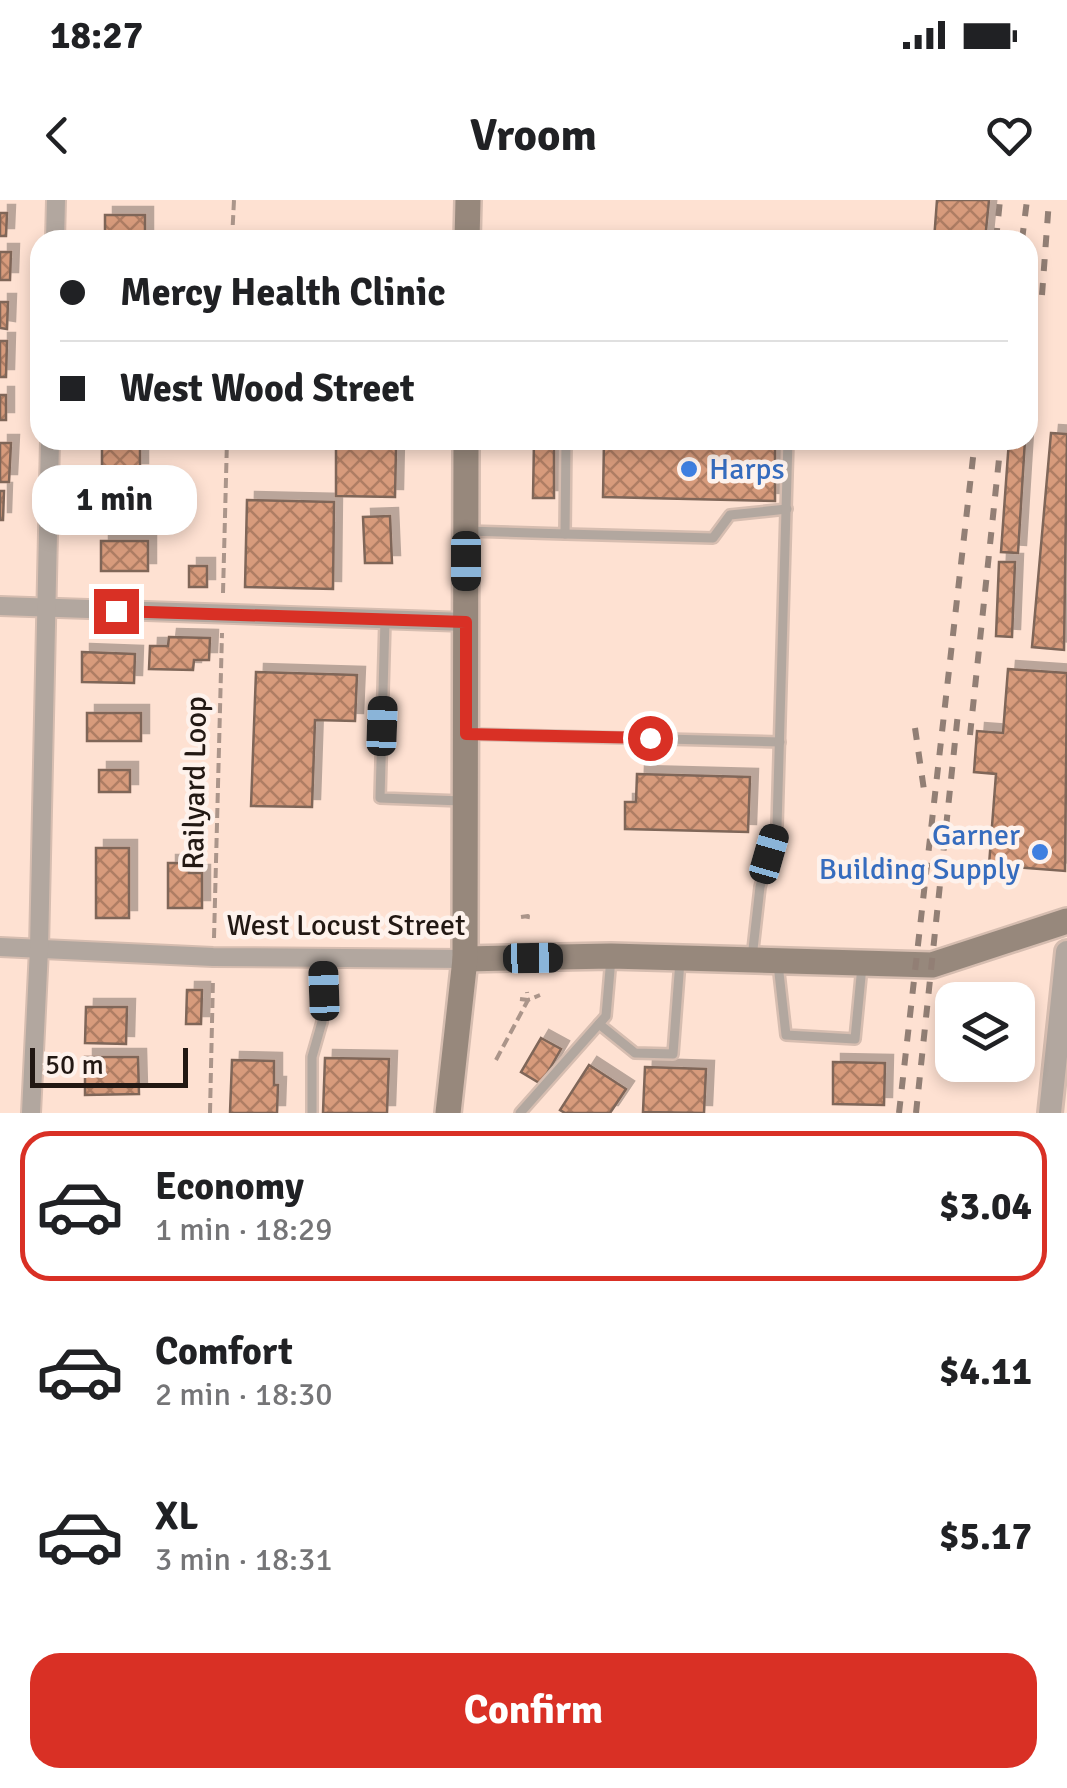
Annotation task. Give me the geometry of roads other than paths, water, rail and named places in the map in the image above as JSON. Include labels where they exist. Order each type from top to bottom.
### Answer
[{"type":"main road","points":[[467,230],[468,200]]},
{"type":"main road","points":[[448,1113],[465,959],[466,450]]},
{"type":"main road","name":"West Locust Street","points":[[465,959],[611,956],[932,965],[1067,920]]},
{"type":"street","points":[[55,230],[56,200]]},
{"type":"street","points":[[31,1113],[50,450]]},
{"type":"street","points":[[0,606],[466,622]]},
{"type":"street","name":"West Locust Street","points":[[0,947],[213,957],[465,959]]},
{"type":"street","points":[[1050,1113],[1061,1065],[1067,952]]},
{"type":"lane","points":[[565,534],[566,450]]},
{"type":"lane","points":[[752,960],[760,887],[777,826],[788,450]]},
{"type":"lane","points":[[466,531],[712,538],[730,515],[787,508]]},
{"type":"lane","points":[[385,620],[380,798],[465,801]]},
{"type":"lane","points":[[466,734],[780,742]]},
{"type":"lane","points":[[520,1113],[606,1016],[611,956]]},
{"type":"lane","points":[[312,1113],[312,1056],[322,1022],[323,958]]},
{"type":"lane","points":[[599,1024],[635,1053],[673,1054],[680,958]]},
{"type":"lane","points":[[778,962],[786,1035],[855,1040],[862,963]]},
{"type":"railway","points":[[997,230],[1000,200]]},
{"type":"railway","points":[[1023,230],[1027,200]]},
{"type":"railway","points":[[1042,295],[1049,200]]},
{"type":"railway","points":[[899,1113],[974,450]]},
{"type":"railway","points":[[970,735],[1000,450]]},
{"type":"railway","points":[[916,1113],[958,713]]},
{"type":"railway","points":[[915,728],[925,797]]},
{"type":"place","name":"Harps","points":[[689,469]]},
{"type":"place","name":"Garner Building Supply","points":[[1040,852]]}]
